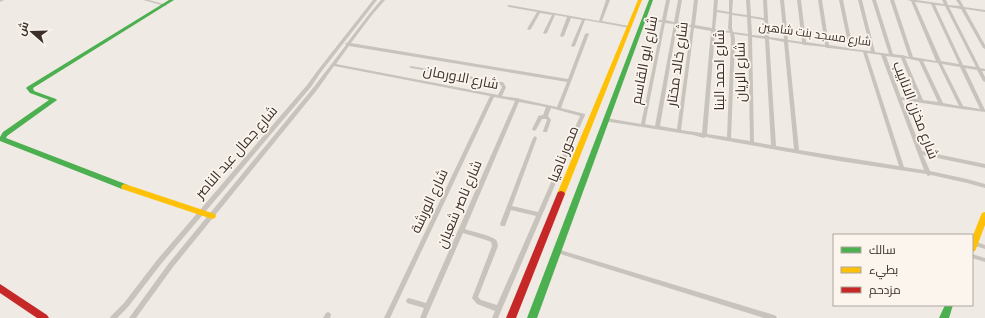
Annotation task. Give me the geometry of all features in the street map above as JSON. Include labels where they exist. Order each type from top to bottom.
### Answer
[{"type":"main road","points":[[172,0],[29,88],[32,92],[54,98],[53,101],[5,134],[2,139],[103,179],[206,214]]},
{"type":"main road","name":"محور ناهيا","points":[[511,318],[640,0]]},
{"type":"main road","name":"محور ناهيا","points":[[532,318],[651,0]]},
{"type":"main road","points":[[600,98],[613,101]]},
{"type":"main road","points":[[973,246],[982,230],[985,215]]},
{"type":"main road","points":[[0,288],[44,318]]},
{"type":"main road","points":[[944,318],[949,306]]},
{"type":"street","points":[[144,0],[165,5]]},
{"type":"street","name":"شارع جمال عبد الناصر","points":[[132,318],[206,214],[375,0]]},
{"type":"street","name":"شارع جمال عبد الناصر","points":[[113,318],[133,298],[152,270],[206,214],[285,127],[383,0]]},
{"type":"street","points":[[600,22],[608,0]]},
{"type":"street","name":"شارع ابو القاسم","points":[[643,125],[668,0]]},
{"type":"street","points":[[657,128],[680,0]]},
{"type":"street","name":"شارع خالد مختار","points":[[679,131],[696,0]]},
{"type":"street","points":[[704,136],[716,0]]},
{"type":"street","name":"شارع احمد البنا","points":[[729,140],[733,39],[730,28],[731,0]]},
{"type":"street","name":"شارع الريان","points":[[748,0],[752,144]]},
{"type":"street","points":[[765,0],[774,148]]},
{"type":"street","points":[[782,0],[796,151]]},
{"type":"street","points":[[799,0],[804,44]]},
{"type":"street","points":[[820,0],[827,47]]},
{"type":"street","points":[[841,0],[851,50]]},
{"type":"street","points":[[860,0],[873,53]]},
{"type":"street","points":[[874,0],[891,55]]},
{"type":"street","points":[[892,0],[911,57]]},
{"type":"street","points":[[962,108],[911,0],[985,10]]},
{"type":"street","points":[[944,0],[985,81]]},
{"type":"street","points":[[958,0],[985,48]]},
{"type":"street","points":[[932,3],[960,65],[984,111]]},
{"type":"street","points":[[509,6],[629,27]]},
{"type":"street","points":[[529,30],[539,11]]},
{"type":"street","points":[[715,11],[766,20]]},
{"type":"street","points":[[546,33],[554,14]]},
{"type":"street","points":[[562,36],[569,17]]},
{"type":"street","points":[[573,46],[584,19]]},
{"type":"street","name":"شارع مسجد بنت شاهين","points":[[643,20],[663,21],[804,44],[920,58],[985,70]]},
{"type":"street","points":[[559,108],[587,34]]},
{"type":"street","points":[[340,44],[348,44],[569,81]]},
{"type":"street","points":[[865,52],[902,169]]},
{"type":"street","name":"شارع مخزن الانابيب","points":[[883,54],[928,174]]},
{"type":"street","points":[[902,56],[921,101]]},
{"type":"street","points":[[920,58],[941,104]]},
{"type":"street","name":"شارع الاورمان","points":[[334,65],[518,99],[583,114],[540,215]]},
{"type":"street","points":[[411,67],[501,83],[504,87],[500,96]]},
{"type":"street","name":"شارع الورشة","points":[[387,318],[493,95]]},
{"type":"street","points":[[900,98],[984,111]]},
{"type":"street","name":"شارع ناصر شعبان","points":[[423,318],[518,99]]},
{"type":"street","points":[[545,117],[549,106]]},
{"type":"street","points":[[534,129],[539,118],[545,117]]},
{"type":"street","points":[[545,117],[549,120],[545,131]]},
{"type":"street","points":[[606,120],[902,169],[985,186]]},
{"type":"street","points":[[503,224],[535,138]]},
{"type":"street","points":[[921,153],[985,166]]},
{"type":"street","points":[[495,318],[540,215],[509,207]]},
{"type":"street","points":[[461,230],[494,241],[495,246],[475,298],[479,302],[499,309]]},
{"type":"street","points":[[973,246],[985,247]]},
{"type":"street","points":[[557,251],[774,318]]},
{"type":"street","points":[[973,256],[985,260]]},
{"type":"street","points":[[409,301],[428,306]]},
{"type":"traffic: fast","points":[[125,187],[2,139],[5,134],[54,100],[32,92],[29,88],[172,0]]},
{"type":"traffic: fast","points":[[532,318],[651,0]]},
{"type":"traffic: fast","points":[[944,318],[949,306]]},
{"type":"traffic: slow","points":[[561,194],[640,0]]},
{"type":"traffic: slow","points":[[125,187],[212,216]]},
{"type":"traffic: slow","points":[[973,246],[985,215]]},
{"type":"traffic: jam","points":[[511,318],[561,194]]},
{"type":"traffic: jam","points":[[0,288],[44,318]]}]
